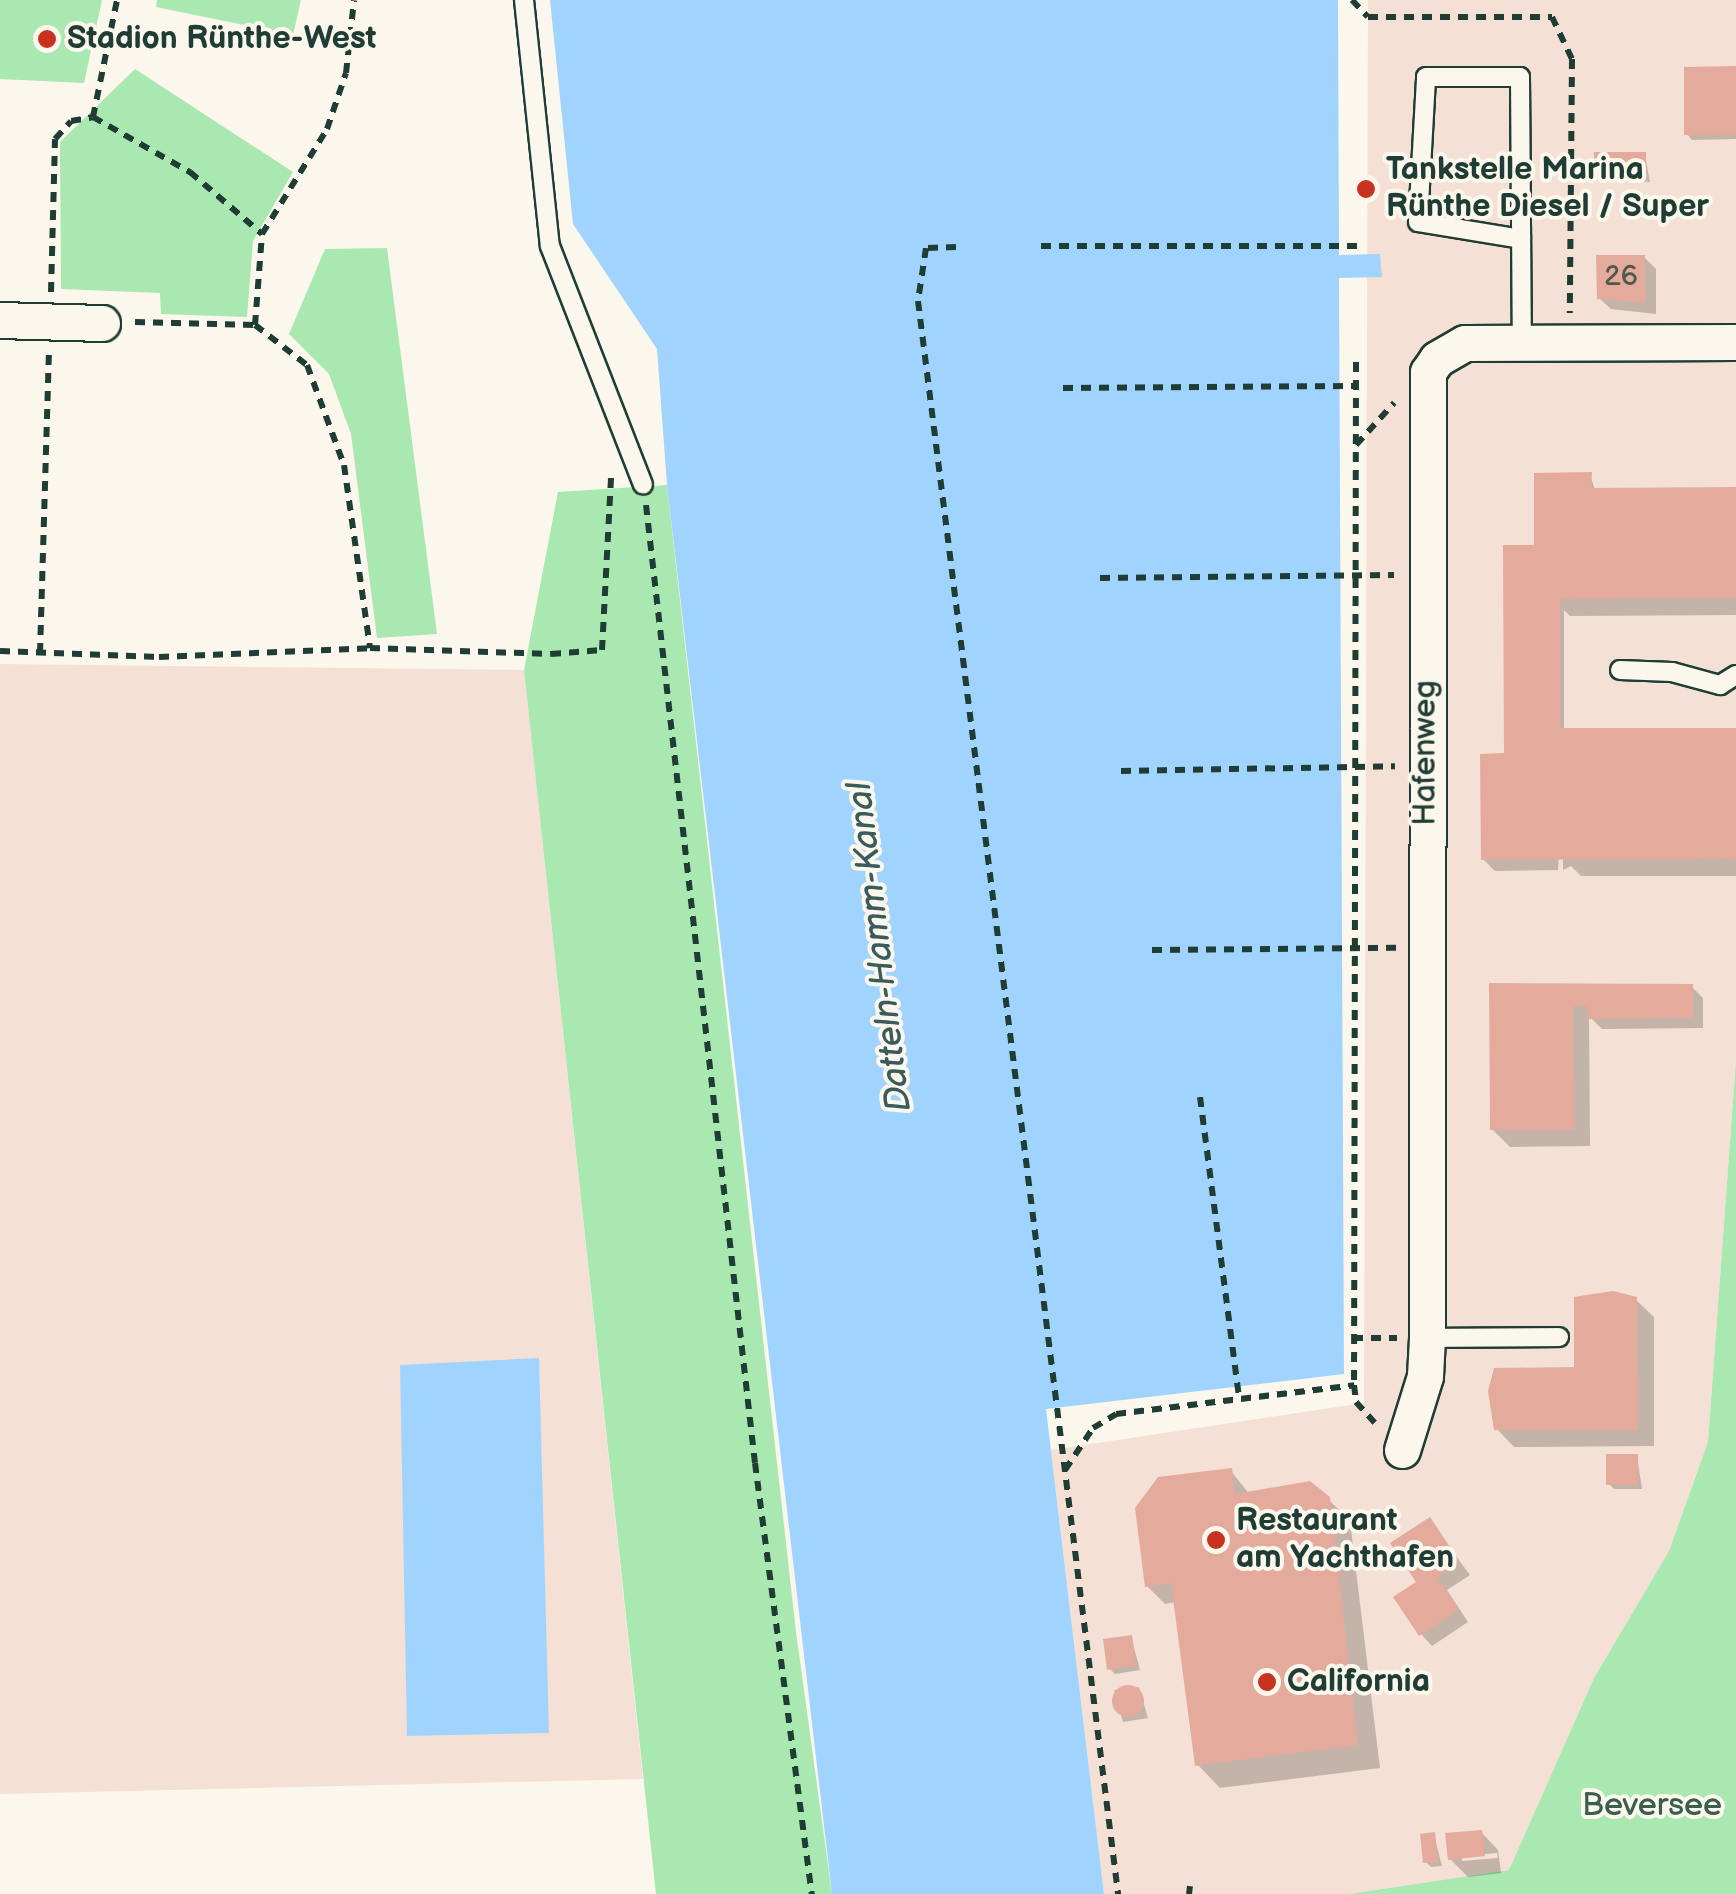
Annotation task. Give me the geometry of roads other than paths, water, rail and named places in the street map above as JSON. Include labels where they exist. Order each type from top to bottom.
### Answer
[{"type":"street","points":[[0,320],[102,323]]},
{"type":"street","name":"Hafenweg","points":[[1402,1450],[1426,1376],[1427,1338],[1428,372],[1451,348],[1522,343],[1736,342]]},
{"type":"lane","points":[[524,0],[550,246],[644,484]]},
{"type":"lane","points":[[1521,239],[1418,222],[1426,77],[1520,77],[1522,343]]},
{"type":"lane","points":[[1620,670],[1672,672],[1720,685],[1736,676]]},
{"type":"lane","points":[[1427,1338],[1559,1337]]},
{"type":"water","name":"Datteln-Hamm-Kanal","points":[[550,0],[1338,0],[1339,255],[1380,254],[1382,277],[1339,278],[1344,1374],[1046,1409],[1104,1894],[832,1894],[667,485],[657,349],[573,224]]},
{"type":"water","points":[[539,1358],[549,1733],[407,1736],[400,1365]]},
{"type":"place","name":"Stadion Rünthe-West","points":[[47,39]]},
{"type":"place","name":"Tankstelle Marina Rünthe Diesel / Super","points":[[1366,189]]},
{"type":"place","name":"Restaurant am Yachthafen","points":[[1216,1540]]},
{"type":"place","name":"California","points":[[1267,1682]]},
{"type":"park label","name":"Beversee","points":[[1652,1806]]}]
